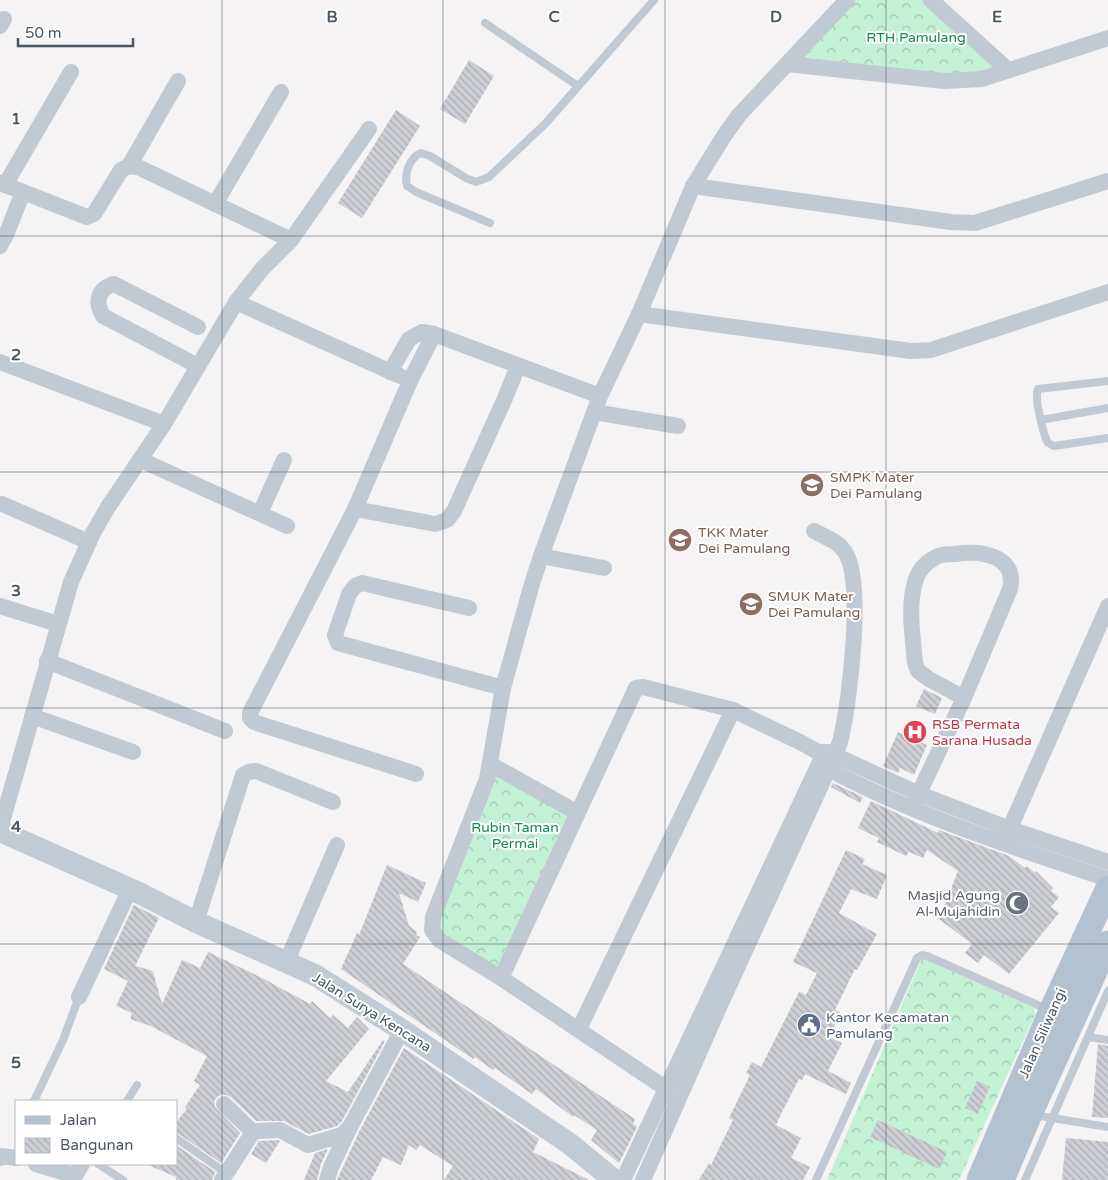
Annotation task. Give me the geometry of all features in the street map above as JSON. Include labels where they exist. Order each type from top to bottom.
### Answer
[{"type":"main road","name":"Jalan Surya Kencana","points":[[0,830],[130,889],[196,922],[315,975],[402,1030],[570,1144],[614,1180]]},
{"type":"main road","name":"Jalan Siliwangi","points":[[979,1180],[1051,1011],[1108,888]]},
{"type":"main road","name":"Jalan Siliwangi","points":[[1002,1180],[1041,1116],[1108,943]]},
{"type":"street","points":[[665,1088],[579,1029],[439,940],[432,930],[433,916],[487,779],[503,688],[540,556],[600,396],[639,314],[693,186],[739,115],[847,0]]},
{"type":"street","points":[[931,0],[1008,70]]},
{"type":"street","points":[[787,64],[944,81],[982,78],[1108,38]]},
{"type":"street","points":[[71,72],[3,184],[87,217],[94,214],[121,170],[129,166],[138,167],[292,240]]},
{"type":"street","points":[[129,166],[178,82]]},
{"type":"street","points":[[216,204],[282,92]]},
{"type":"street","points":[[0,830],[70,582],[89,542],[108,507],[164,424],[236,302],[262,269],[292,240],[369,129]]},
{"type":"street","points":[[693,186],[975,223],[1108,181]]},
{"type":"street","points":[[0,246],[23,192]]},
{"type":"street","points":[[198,327],[114,284],[101,292],[98,301],[98,308],[102,316],[198,366]]},
{"type":"street","points":[[639,314],[910,352],[931,350],[1108,292]]},
{"type":"street","points":[[236,302],[410,381]]},
{"type":"street","points":[[390,372],[410,339],[422,332],[434,334],[600,396]]},
{"type":"street","points":[[416,774],[254,722],[250,718],[250,713],[355,509],[410,381],[434,334]]},
{"type":"street","points":[[0,362],[164,424]]},
{"type":"street","points":[[355,509],[435,524],[447,520],[454,511],[518,366]]},
{"type":"street","points":[[594,412],[678,426]]},
{"type":"street","points":[[141,460],[287,526]]},
{"type":"street","points":[[260,513],[284,460]]},
{"type":"street","points":[[2,504],[89,542]]},
{"type":"street","points":[[644,1180],[715,1001],[825,760],[842,734],[853,663],[854,579],[846,553],[838,543],[814,531]]},
{"type":"street","points":[[915,801],[964,698],[1010,589],[1012,580],[1011,572],[1007,565],[989,555],[972,551],[938,556],[928,562],[920,570],[916,578],[912,606],[915,663],[918,671],[964,698]]},
{"type":"street","points":[[540,556],[604,568]]},
{"type":"street","points":[[469,608],[362,583],[355,586],[349,594],[335,635],[338,642],[503,688]]},
{"type":"street","points":[[0,606],[58,624]]},
{"type":"street","points":[[1007,836],[1108,606]]},
{"type":"street","points":[[47,661],[225,731]]},
{"type":"street","points":[[501,978],[636,688],[643,688],[733,710],[800,742],[825,760],[915,801],[1007,836],[1108,879]]},
{"type":"street","points":[[579,1029],[733,710]]},
{"type":"street","points":[[32,716],[133,752]]},
{"type":"street","points":[[490,764],[578,812]]},
{"type":"street","points":[[196,922],[243,775],[256,771],[334,802]]},
{"type":"street","points":[[1007,836],[1108,862]]},
{"type":"street","points":[[286,963],[337,845]]},
{"type":"street","points":[[79,997],[130,889]]},
{"type":"street","points":[[622,1180],[665,1088],[715,1001]]},
{"type":"street","points":[[328,1180],[331,1167],[350,1127],[402,1030]]},
{"type":"street","points":[[224,1104],[253,1132]]},
{"type":"street","points":[[224,1176],[253,1132],[280,1130],[308,1144],[342,1135],[350,1127]]},
{"type":"street","points":[[0,1158],[2,1156],[15,1158]]},
{"type":"street","points":[[39,1165],[75,1176],[81,1165]]},
{"type":"lane","points":[[490,223],[416,192],[407,186],[405,177],[415,156],[421,153],[430,156],[476,182],[489,177],[546,123],[654,0]]},
{"type":"lane","points":[[485,23],[578,86]]},
{"type":"lane","points":[[1108,381],[1038,389],[1036,393],[1048,443],[1054,446],[1108,438]]},
{"type":"lane","points":[[1041,420],[1108,408]]},
{"type":"lane","points":[[816,1180],[917,958],[922,955],[927,956],[1051,1011]]},
{"type":"lane","points":[[1025,1180],[1041,1116],[1088,1037],[1108,991]]},
{"type":"lane","points":[[34,1100],[63,1040],[79,997]]},
{"type":"lane","points":[[1088,1037],[1108,1040]]},
{"type":"lane","points":[[128,1100],[136,1084]]},
{"type":"lane","points":[[1041,1116],[1108,1127]]},
{"type":"lane","points":[[178,1140],[224,1176]]},
{"type":"lane","points":[[100,1165],[123,1180]]},
{"type":"green space","name":"RTH Pamulang","points":[[847,0],[931,0],[1008,70],[967,80],[787,64]]},
{"type":"green space","name":"Rubin Taman Permai","points":[[490,764],[578,813],[501,978],[439,940],[433,917]]},
{"type":"green space","points":[[922,958],[1034,1008],[1035,1015],[959,1180],[827,1180]]},
{"type":"building","points":[[469,60],[494,76],[465,124],[440,109]]},
{"type":"building","points":[[396,110],[420,126],[362,218],[338,203]]},
{"type":"building","points":[[924,689],[942,698],[935,714],[916,706]]},
{"type":"building","points":[[898,732],[927,745],[914,775],[900,768],[898,773],[883,766]]},
{"type":"building","points":[[833,783],[863,797],[860,803],[831,787]]},
{"type":"building","name":"Masjid Agung Al-Mujahidin","points":[[871,801],[938,833],[939,830],[1009,856],[1025,868],[1027,866],[1035,873],[1036,871],[1053,888],[1051,891],[1059,897],[1051,907],[1059,913],[1009,974],[984,955],[978,963],[965,953],[972,944],[939,919],[958,871],[927,850],[923,858],[909,852],[906,856],[877,842],[879,838],[858,828]]},
{"type":"building","points":[[846,850],[865,859],[862,864],[887,875],[877,899],[851,889],[839,913],[877,934],[857,970],[855,969],[835,1010],[841,1013],[829,1037],[842,1043],[828,1071],[851,1083],[846,1094],[805,1074],[802,1080],[799,1079],[782,1112],[776,1125],[801,1138],[791,1158],[810,1167],[803,1180],[699,1180],[709,1163],[711,1165],[733,1120],[729,1118],[750,1075],[746,1073],[752,1062],[761,1067],[799,992],[806,995],[817,973],[793,962]]},
{"type":"building","points":[[387,865],[426,883],[418,902],[399,893],[409,926],[420,937],[403,964],[635,1119],[633,1124],[637,1127],[619,1163],[591,1140],[597,1130],[574,1115],[573,1117],[536,1089],[532,1094],[495,1068],[493,1070],[475,1057],[473,1059],[341,969],[357,933],[359,935]]},
{"type":"building","points":[[134,905],[159,918],[135,966],[153,972],[162,1004],[182,960],[200,968],[208,952],[310,1004],[312,1001],[330,1018],[333,1015],[348,1028],[357,1017],[369,1029],[326,1081],[348,1092],[383,1040],[385,1041],[342,1121],[337,1126],[309,1134],[284,1121],[256,1121],[231,1097],[222,1094],[217,1097],[214,1101],[215,1107],[240,1133],[221,1163],[178,1133],[178,1120],[187,1109],[185,1107],[200,1085],[194,1081],[207,1056],[151,1026],[130,1019],[132,1013],[116,1006],[128,981],[104,969]]},
{"type":"building","points":[[1098,1044],[1108,1046],[1108,1118],[1092,1117]]},
{"type":"building","points":[[404,1048],[539,1139],[533,1152],[589,1180],[444,1180],[453,1166],[420,1145],[416,1150],[409,1145],[401,1165],[383,1157],[371,1180],[337,1180],[359,1132]]},
{"type":"building","points":[[977,1081],[990,1087],[978,1114],[965,1108]]},
{"type":"building","points":[[878,1120],[947,1152],[939,1169],[870,1137]]},
{"type":"building","points":[[1066,1138],[1108,1142],[1108,1180],[1062,1180]]},
{"type":"building","points":[[259,1141],[280,1141],[266,1163],[251,1154]]},
{"type":"building","points":[[178,1146],[215,1172],[212,1180],[176,1180],[176,1177],[148,1165],[178,1165]]},
{"type":"building","points":[[328,1149],[321,1164],[317,1180],[304,1180],[315,1153]]},
{"type":"place","name":"SMPK Mater Dei Pamulang","points":[[812,485]]},
{"type":"place","name":"TKK Mater Dei Pamulang","points":[[680,540]]},
{"type":"place","name":"SMUK Mater Dei Pamulang","points":[[751,604]]},
{"type":"place","name":"RSB Permata Sarana Husada","points":[[915,732]]},
{"type":"place","name":"Masjid Agung Al-Mujahidin","points":[[1017,903]]},
{"type":"place","name":"Kantor Kecamatan Pamulang","points":[[809,1025]]}]
